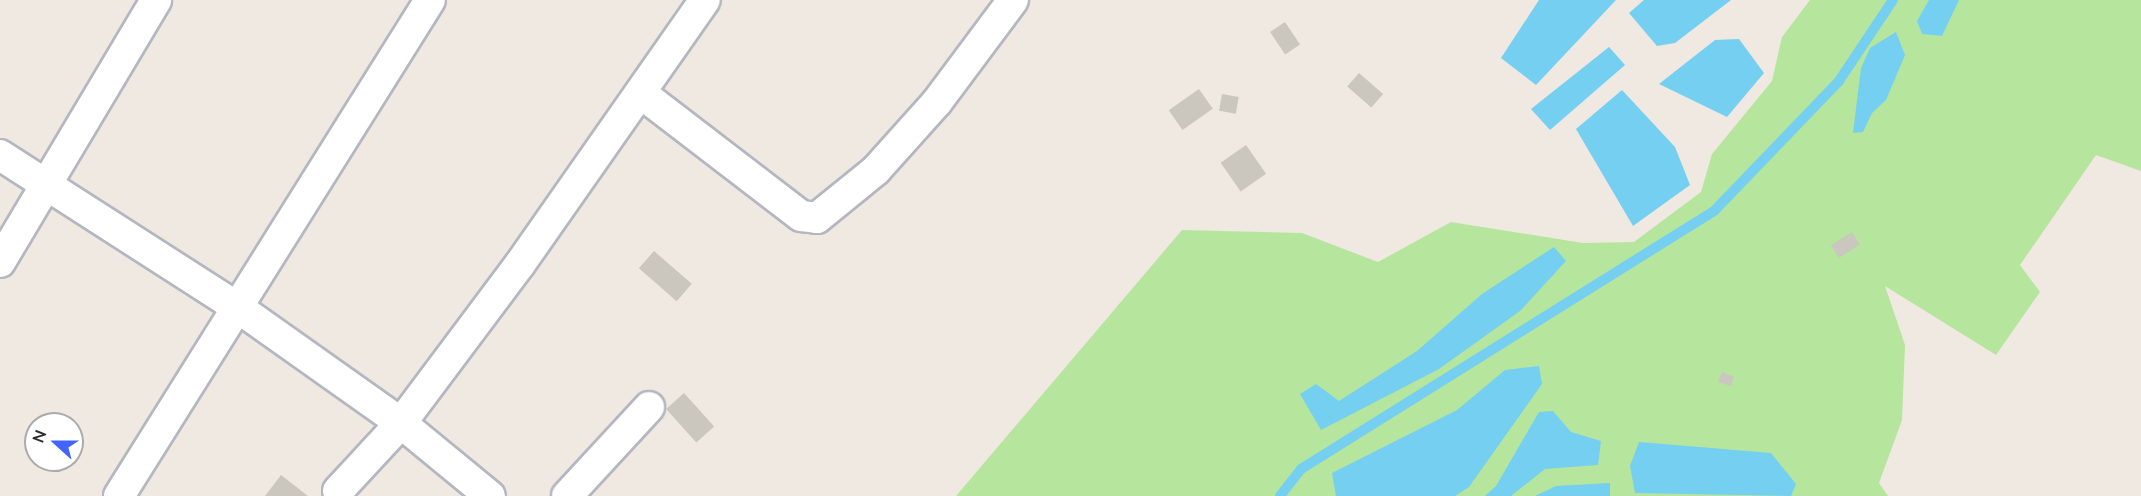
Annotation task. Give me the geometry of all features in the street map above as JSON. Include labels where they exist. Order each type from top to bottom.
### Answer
[{"type":"street","points":[[0,262],[156,0]]},
{"type":"street","points":[[119,496],[430,0]]},
{"type":"street","points":[[338,491],[401,423],[642,94],[705,0]]},
{"type":"street","points":[[642,94],[801,216],[817,218],[876,170],[937,102],[1012,0]]},
{"type":"street","points":[[0,155],[237,307],[401,423],[490,496]]},
{"type":"street","points":[[567,496],[649,407]]},
{"type":"green space","points":[[1810,0],[2141,0],[2141,171],[2096,155],[2020,265],[2040,292],[1996,355],[1885,286],[1905,345],[1902,420],[1879,483],[1888,496],[956,496],[1182,230],[1302,233],[1378,262],[1451,222],[1583,243],[1634,242],[1701,192],[1712,154],[1772,81],[1782,37]]},
{"type":"water","points":[[1539,0],[1616,0],[1536,85],[1501,58]]},
{"type":"water","points":[[1644,0],[1731,0],[1675,43],[1657,46],[1629,13]]},
{"type":"water","points":[[1929,0],[1959,0],[1942,36],[1922,34],[1917,21]]},
{"type":"water","points":[[1896,32],[1905,55],[1886,100],[1872,113],[1863,132],[1853,133],[1861,68],[1870,48]]},
{"type":"water","points":[[1739,39],[1764,73],[1727,117],[1659,84],[1715,40]]},
{"type":"water","points":[[1609,47],[1625,65],[1550,130],[1531,109]]},
{"type":"water","points":[[1622,90],[1675,147],[1690,185],[1633,226],[1576,129]]},
{"type":"water","points":[[1554,247],[1566,261],[1520,311],[1439,369],[1321,430],[1300,394],[1316,384],[1339,401],[1417,351],[1482,294]]},
{"type":"water","points":[[1539,366],[1542,384],[1469,487],[1455,496],[1336,496],[1332,473],[1457,410],[1505,370]]},
{"type":"water","points":[[1553,411],[1571,432],[1601,441],[1598,465],[1545,469],[1511,496],[1485,496],[1496,486],[1539,412]]},
{"type":"water","points":[[1639,442],[1771,453],[1796,484],[1791,496],[1635,493],[1630,466]]},
{"type":"water","points":[[1610,483],[1610,496],[1535,496],[1556,486]]},
{"type":"building","points":[[1285,22],[1300,44],[1285,54],[1270,32]]},
{"type":"building","points":[[1359,73],[1383,94],[1371,108],[1347,87]]},
{"type":"building","points":[[1199,89],[1213,109],[1182,130],[1169,110]]},
{"type":"building","points":[[1222,94],[1239,97],[1236,114],[1219,111]]},
{"type":"building","points":[[1246,145],[1266,174],[1241,191],[1221,163]]},
{"type":"building","points":[[1852,232],[1860,245],[1839,258],[1831,245]]},
{"type":"building","points":[[654,251],[692,284],[677,301],[639,268]]},
{"type":"building","points":[[1722,372],[1734,377],[1731,386],[1718,382]]},
{"type":"building","points":[[684,393],[714,426],[696,443],[666,409]]},
{"type":"building","points":[[281,475],[308,496],[265,496]]},
{"type":"waterway","points":[[1280,496],[1301,469],[1715,210],[1839,81],[1893,0]]}]
